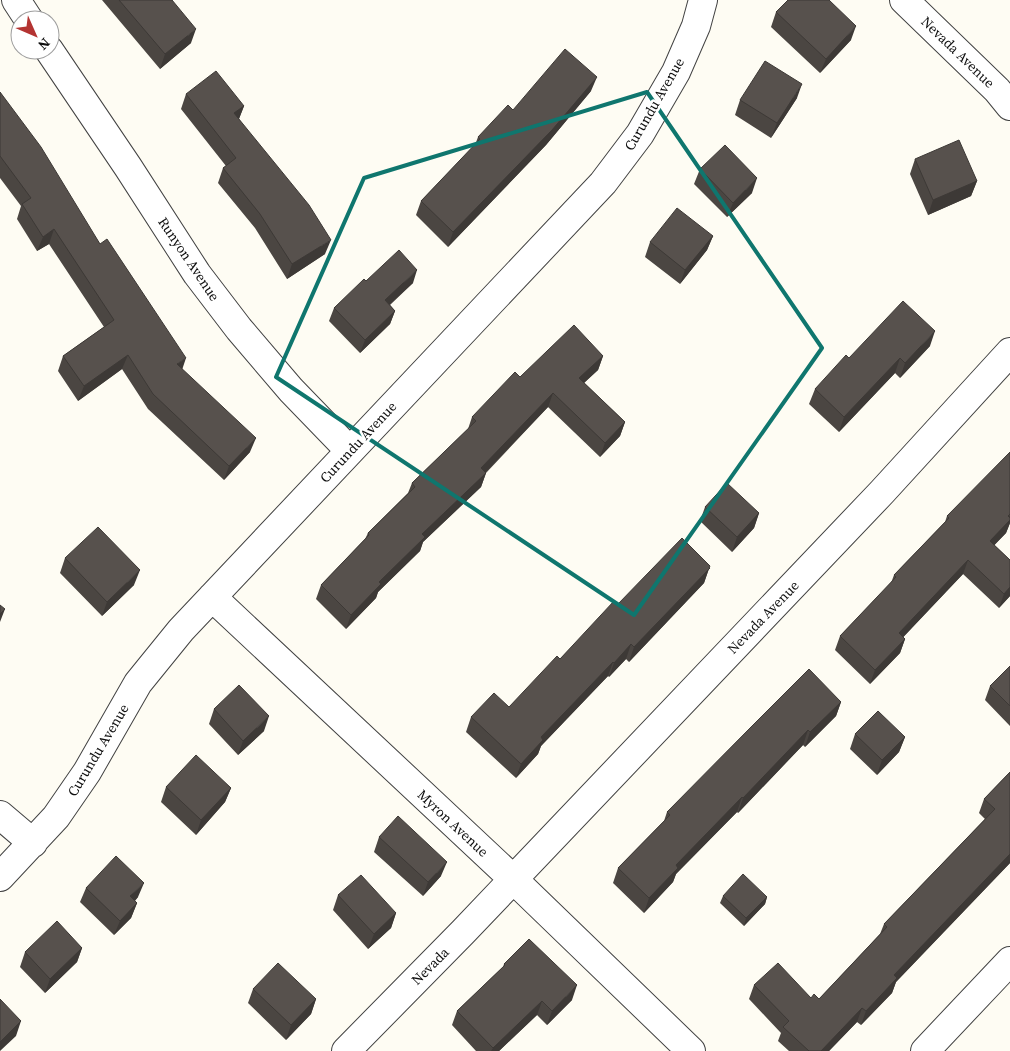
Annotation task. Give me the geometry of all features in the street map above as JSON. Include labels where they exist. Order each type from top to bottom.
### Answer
[{"type":"street","name":"Curundu Avenue","points":[[0,877],[56,817],[87,772],[138,683],[181,630],[604,183],[640,134],[676,72],[696,26],[703,0]]},
{"type":"street","name":"Nevada Avenue","points":[[904,0],[997,90],[1010,106]]},
{"type":"street","name":"Runyon Avenue","points":[[56,60],[197,274],[239,329],[285,383],[350,450]]},
{"type":"street","name":"Nevada Avenue","points":[[513,879],[882,492],[1010,352]]},
{"type":"street","name":"Myron Avenue","points":[[212,597],[513,879],[691,1051]]},
{"type":"street","points":[[0,815],[32,843]]},
{"type":"street","name":"Nevada","points":[[346,1051],[513,879]]},
{"type":"street","points":[[925,1051],[1010,961]]},
{"type":"highlighted area","points":[[647,92],[822,348],[634,615],[276,377],[364,178]]},
{"type":"building","points":[[119,0],[172,0],[196,29],[165,54]]},
{"type":"building","points":[[788,0],[829,0],[856,26],[826,59],[776,12]]},
{"type":"building","points":[[565,49],[597,77],[552,130],[453,232],[421,201],[480,139],[478,137],[508,105],[513,110]]},
{"type":"building","points":[[765,61],[802,84],[777,123],[740,100]]},
{"type":"building","points":[[216,71],[244,106],[234,113],[309,205],[331,240],[292,264],[260,214],[223,168],[236,158],[186,94]]},
{"type":"building","points":[[0,92],[41,147],[100,244],[107,239],[186,358],[177,364],[256,438],[229,466],[153,394],[128,355],[84,386],[63,356],[114,320],[54,229],[43,237],[22,204],[31,198],[0,156]]},
{"type":"building","points":[[959,140],[977,181],[933,200],[915,159]]},
{"type":"building","points":[[725,145],[757,178],[733,203],[700,169]]},
{"type":"building","points":[[677,208],[713,236],[685,270],[650,242]]},
{"type":"building","points":[[399,250],[417,270],[385,300],[395,311],[365,340],[334,308],[364,279],[366,281]]},
{"type":"building","points":[[903,301],[935,331],[905,363],[900,358],[844,417],[815,389],[846,355],[849,358]]},
{"type":"building","points":[[574,325],[603,356],[579,378],[625,422],[605,443],[553,393],[481,468],[486,473],[422,534],[425,537],[379,582],[381,584],[351,615],[321,585],[369,535],[368,533],[415,487],[412,483],[476,421],[472,417],[515,372],[520,377]]},
{"type":"building","points":[[1010,452],[1010,514],[1008,516],[1010,520],[990,541],[1010,560],[1010,587],[1004,594],[968,560],[899,633],[905,639],[875,670],[840,636],[896,577],[894,575],[949,518],[947,516]]},
{"type":"building","points":[[727,483],[759,513],[737,537],[705,507]]},
{"type":"building","points":[[98,527],[140,570],[107,602],[65,558]]},
{"type":"building","points":[[682,538],[710,568],[634,647],[631,644],[613,662],[541,737],[543,740],[521,764],[471,717],[494,693],[509,707],[557,656],[560,659],[614,601],[618,604]]},
{"type":"building","points":[[0,605],[5,609],[0,614]]},
{"type":"building","points":[[1010,666],[1010,706],[990,686]]},
{"type":"building","points":[[809,669],[841,702],[810,732],[808,730],[742,797],[676,865],[678,868],[649,898],[618,868],[670,815],[667,812]]},
{"type":"building","points":[[239,685],[269,716],[243,741],[214,709]]},
{"type":"building","points":[[878,711],[905,737],[882,760],[855,734]]},
{"type":"building","points":[[196,755],[231,788],[201,820],[166,787]]},
{"type":"building","points":[[1010,772],[1010,854],[894,975],[897,978],[866,1011],[862,1008],[821,1051],[809,1051],[783,1027],[789,1021],[754,985],[778,963],[811,998],[814,994],[819,999],[887,927],[884,924],[995,809],[984,799]]},
{"type":"building","points":[[398,816],[447,862],[428,882],[379,837]]},
{"type":"building","points":[[116,856],[144,883],[130,896],[137,903],[120,921],[86,888]]},
{"type":"building","points":[[743,874],[767,897],[746,918],[723,896]]},
{"type":"building","points":[[361,875],[396,913],[374,934],[338,895]]},
{"type":"building","points":[[57,921],[82,948],[50,979],[25,952]]},
{"type":"building","points":[[529,939],[577,985],[552,1011],[542,1001],[493,1048],[457,1011]]},
{"type":"building","points":[[278,963],[316,999],[291,1025],[253,989]]},
{"type":"building","points":[[0,999],[21,1021],[0,1042]]}]
